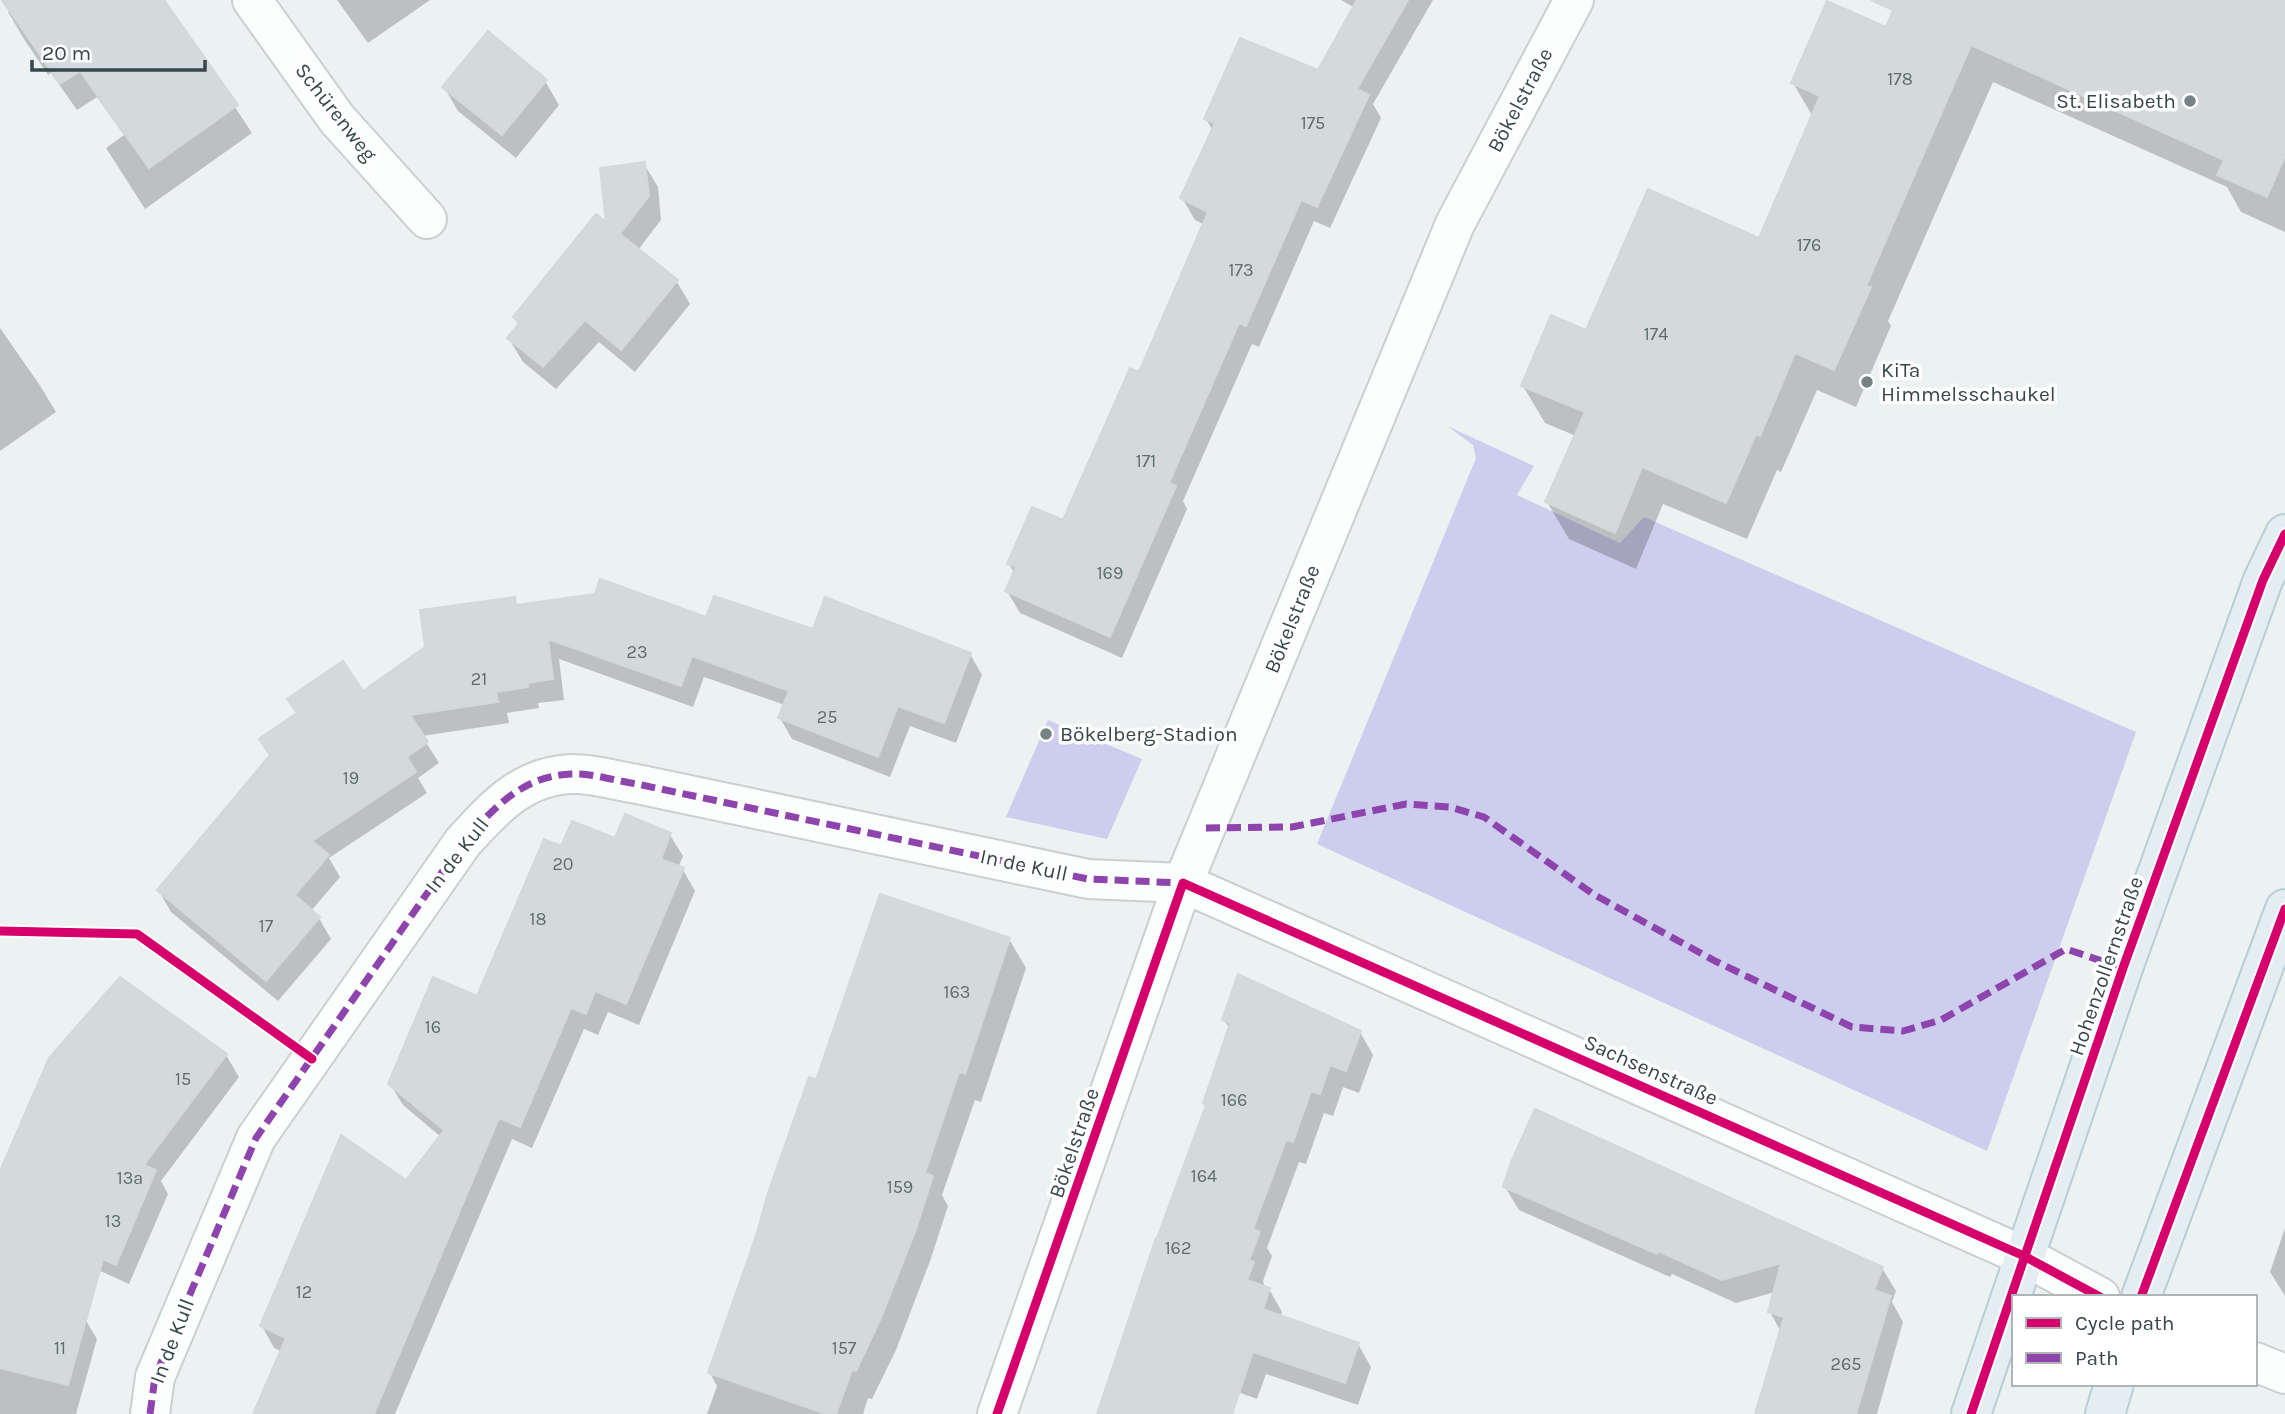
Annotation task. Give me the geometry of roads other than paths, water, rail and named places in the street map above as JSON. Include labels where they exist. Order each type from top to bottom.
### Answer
[{"type":"main road","name":"Hohenzollernstraße","points":[[1972,1414],[2127,955],[2263,580],[2285,534]]},
{"type":"main road","points":[[2142,1295],[2285,909]]},
{"type":"main road","points":[[2105,1414],[2112,1386]]},
{"type":"street","name":"Schürenweg","points":[[251,0],[337,119],[427,219]]},
{"type":"street","name":"Bökelstraße","points":[[997,1414],[1183,883],[1455,224],[1574,0]]},
{"type":"street","name":"In de Kull","points":[[150,1414],[155,1377],[256,1138],[463,842],[498,804],[533,780],[572,774],[637,784],[1088,879],[1183,883]]},
{"type":"street","name":"Sachsenstraße","points":[[1183,883],[2024,1256],[2097,1295]]},
{"type":"street","points":[[2257,1363],[2285,1374]]},
{"type":"place","name":"St. Elisabeth","points":[[2190,101]]},
{"type":"place","name":"KiTa Himmelsschaukel","points":[[1867,382]]},
{"type":"place","name":"Bökelberg-Stadion","points":[[1046,734]]}]
